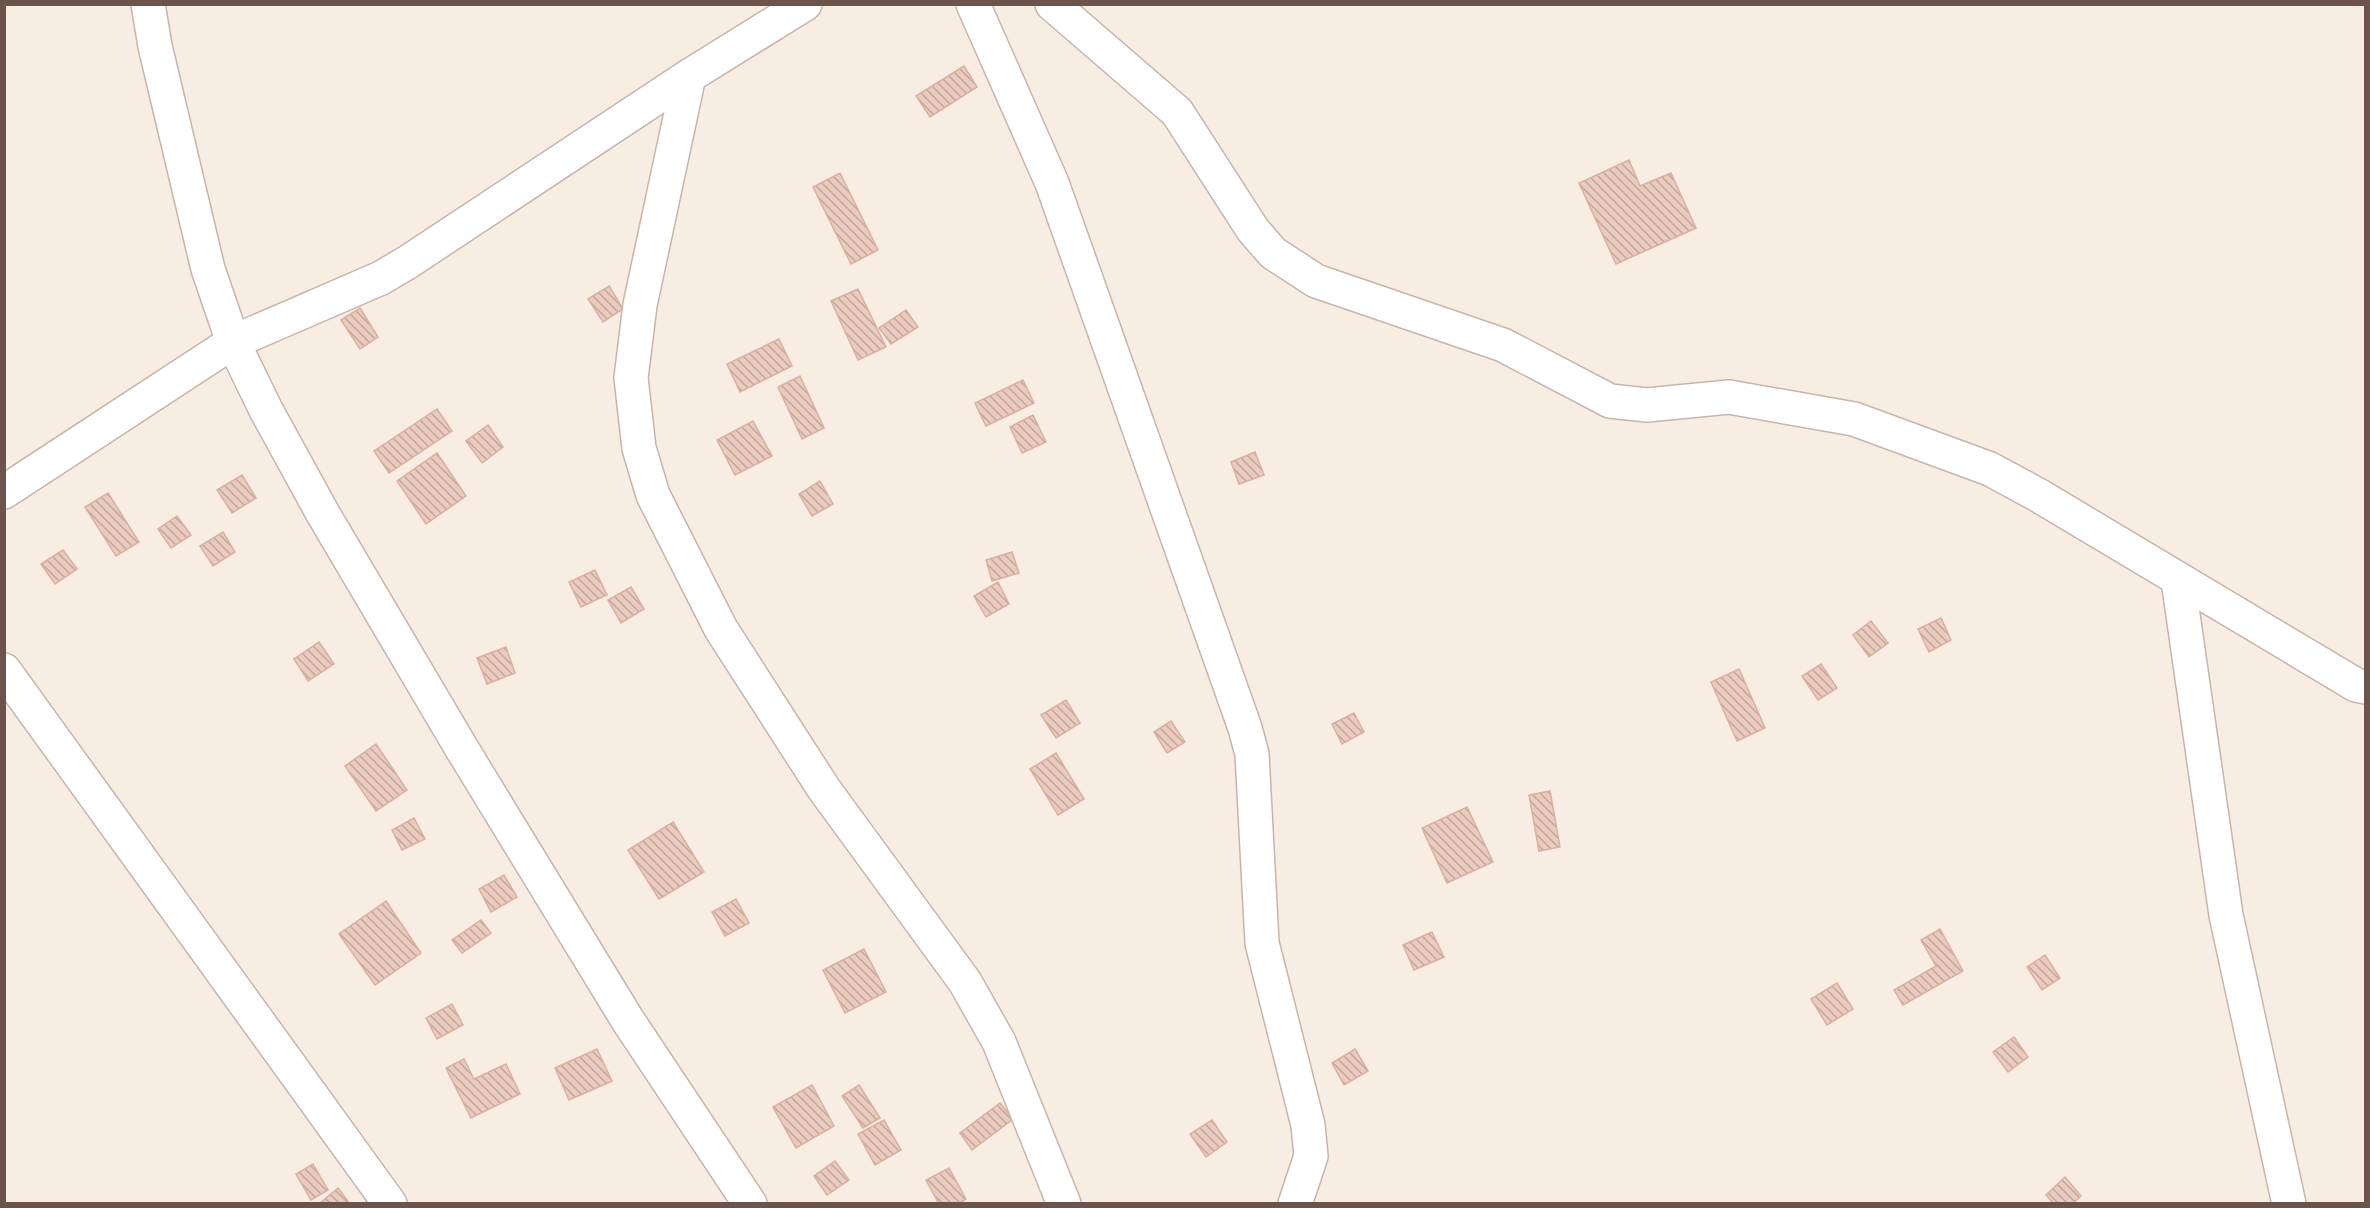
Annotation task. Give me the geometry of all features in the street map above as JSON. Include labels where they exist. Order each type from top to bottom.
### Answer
[{"type":"street","points":[[148,4],[155,46],[208,269],[233,342],[266,410],[322,512],[462,749],[627,1019],[750,1203]]},
{"type":"street","points":[[4,492],[233,342],[381,278],[689,76],[805,4]]},
{"type":"street","points":[[973,4],[1053,183],[1245,728],[1252,754],[1262,943],[1308,1125],[1311,1156],[1295,1203]]},
{"type":"street","points":[[1052,4],[1177,112],[1253,231],[1273,253],[1316,281],[1503,345],[1610,401],[1647,405],[1729,397],[1768,402],[1854,419],[1945,450],[1990,469],[2038,495],[2356,685],[2366,687]]},
{"type":"street","points":[[689,76],[640,305],[631,378],[639,448],[653,495],[721,629],[824,789],[965,982],[979,1006],[999,1042],[1064,1203]]},
{"type":"street","points":[[2178,580],[2226,915],[2289,1203]]},
{"type":"street","points":[[4,670],[390,1203]]},
{"type":"building","points":[[964,66],[977,87],[930,117],[916,96]]},
{"type":"building","points":[[1629,160],[1640,186],[1671,173],[1696,228],[1616,264],[1579,183]]},
{"type":"building","points":[[840,173],[878,250],[851,264],[813,187]]},
{"type":"building","points":[[609,286],[623,309],[603,322],[588,299]]},
{"type":"building","points":[[858,289],[886,347],[858,360],[831,301]]},
{"type":"building","points":[[360,308],[378,337],[360,349],[341,320]]},
{"type":"building","points":[[906,310],[918,327],[891,344],[879,328]]},
{"type":"building","points":[[779,339],[792,366],[740,392],[727,364]]},
{"type":"building","points":[[800,376],[824,428],[802,439],[778,387]]},
{"type":"building","points":[[1023,380],[1034,403],[986,426],[975,403]]},
{"type":"building","points":[[437,409],[452,431],[389,473],[374,451]]},
{"type":"building","points":[[1033,415],[1046,442],[1022,453],[1010,427]]},
{"type":"building","points":[[753,421],[772,456],[735,475],[717,440]]},
{"type":"building","points":[[488,425],[503,447],[482,463],[466,441]]},
{"type":"building","points":[[1255,452],[1264,475],[1239,484],[1231,462]]},
{"type":"building","points":[[437,453],[466,496],[426,524],[397,481]]},
{"type":"building","points":[[242,475],[256,498],[232,513],[217,490]]},
{"type":"building","points":[[820,481],[833,504],[812,516],[799,494]]},
{"type":"building","points":[[108,493],[139,542],[116,556],[85,507]]},
{"type":"building","points":[[177,516],[191,535],[171,548],[158,529]]},
{"type":"building","points":[[223,532],[235,552],[213,566],[200,546]]},
{"type":"building","points":[[63,550],[77,569],[55,584],[41,564]]},
{"type":"building","points":[[1012,552],[1019,573],[992,581],[986,560]]},
{"type":"building","points":[[595,570],[607,595],[581,607],[569,582]]},
{"type":"building","points":[[998,582],[1009,604],[986,617],[974,596]]},
{"type":"building","points":[[631,587],[644,609],[621,623],[608,600]]},
{"type":"building","points":[[1941,618],[1951,640],[1929,652],[1918,629]]},
{"type":"building","points":[[1871,621],[1888,643],[1869,657],[1853,635]]},
{"type":"building","points":[[319,642],[334,664],[308,681],[294,659]]},
{"type":"building","points":[[506,647],[515,673],[487,684],[477,658]]},
{"type":"building","points":[[1821,664],[1837,688],[1818,700],[1802,676]]},
{"type":"building","points":[[1739,669],[1765,728],[1737,741],[1711,682]]},
{"type":"building","points":[[1066,700],[1080,723],[1056,738],[1041,715]]},
{"type":"building","points":[[1354,713],[1364,732],[1342,744],[1332,724]]},
{"type":"building","points":[[1171,721],[1185,742],[1167,753],[1154,732]]},
{"type":"building","points":[[376,744],[407,790],[376,811],[345,766]]},
{"type":"building","points":[[1056,753],[1084,799],[1058,815],[1030,769]]},
{"type":"building","points":[[1550,791],[1560,847],[1539,851],[1529,795]]},
{"type":"building","points":[[1467,807],[1493,862],[1447,883],[1422,828]]},
{"type":"building","points":[[414,818],[425,839],[402,850],[392,830]]},
{"type":"building","points":[[673,822],[704,872],[659,899],[628,850]]},
{"type":"building","points":[[504,875],[517,897],[491,912],[479,889]]},
{"type":"building","points":[[736,899],[749,923],[725,936],[712,912]]},
{"type":"building","points":[[386,901],[421,953],[375,985],[339,934]]},
{"type":"building","points":[[481,920],[491,933],[462,953],[452,940]]},
{"type":"building","points":[[1940,929],[1963,971],[1903,1005],[1894,990],[1936,966],[1921,940]]},
{"type":"building","points":[[1432,932],[1444,957],[1414,970],[1403,945]]},
{"type":"building","points":[[864,949],[886,992],[845,1013],[823,970]]},
{"type":"building","points":[[2045,955],[2060,978],[2042,990],[2027,967]]},
{"type":"building","points":[[1837,983],[1853,1009],[1827,1025],[1811,999]]},
{"type":"building","points":[[452,1004],[463,1025],[437,1039],[426,1018]]},
{"type":"building","points":[[2014,1037],[2028,1057],[2008,1072],[1993,1052]]},
{"type":"building","points":[[597,1049],[612,1081],[569,1100],[555,1068]]},
{"type":"building","points":[[1355,1049],[1368,1071],[1344,1085],[1332,1063]]},
{"type":"building","points":[[464,1059],[474,1079],[506,1064],[520,1094],[471,1118],[446,1068]]},
{"type":"building","points":[[812,1085],[834,1126],[796,1148],[773,1107]]},
{"type":"building","points":[[859,1085],[880,1118],[863,1128],[842,1096]]},
{"type":"building","points":[[1000,1103],[1013,1119],[972,1150],[960,1133]]},
{"type":"building","points":[[884,1120],[901,1150],[875,1165],[858,1134]]},
{"type":"building","points":[[1212,1120],[1227,1142],[1206,1157],[1190,1134]]},
{"type":"building","points":[[835,1161],[849,1180],[827,1195],[814,1176]]},
{"type":"building","points":[[313,1164],[328,1190],[311,1200],[296,1174]]},
{"type":"building","points":[[949,1168],[966,1199],[958,1204],[939,1204],[926,1180]]},
{"type":"building","points":[[2065,1177],[2081,1196],[2072,1204],[2054,1204],[2046,1195]]},
{"type":"building","points":[[338,1188],[350,1204],[319,1204]]}]
